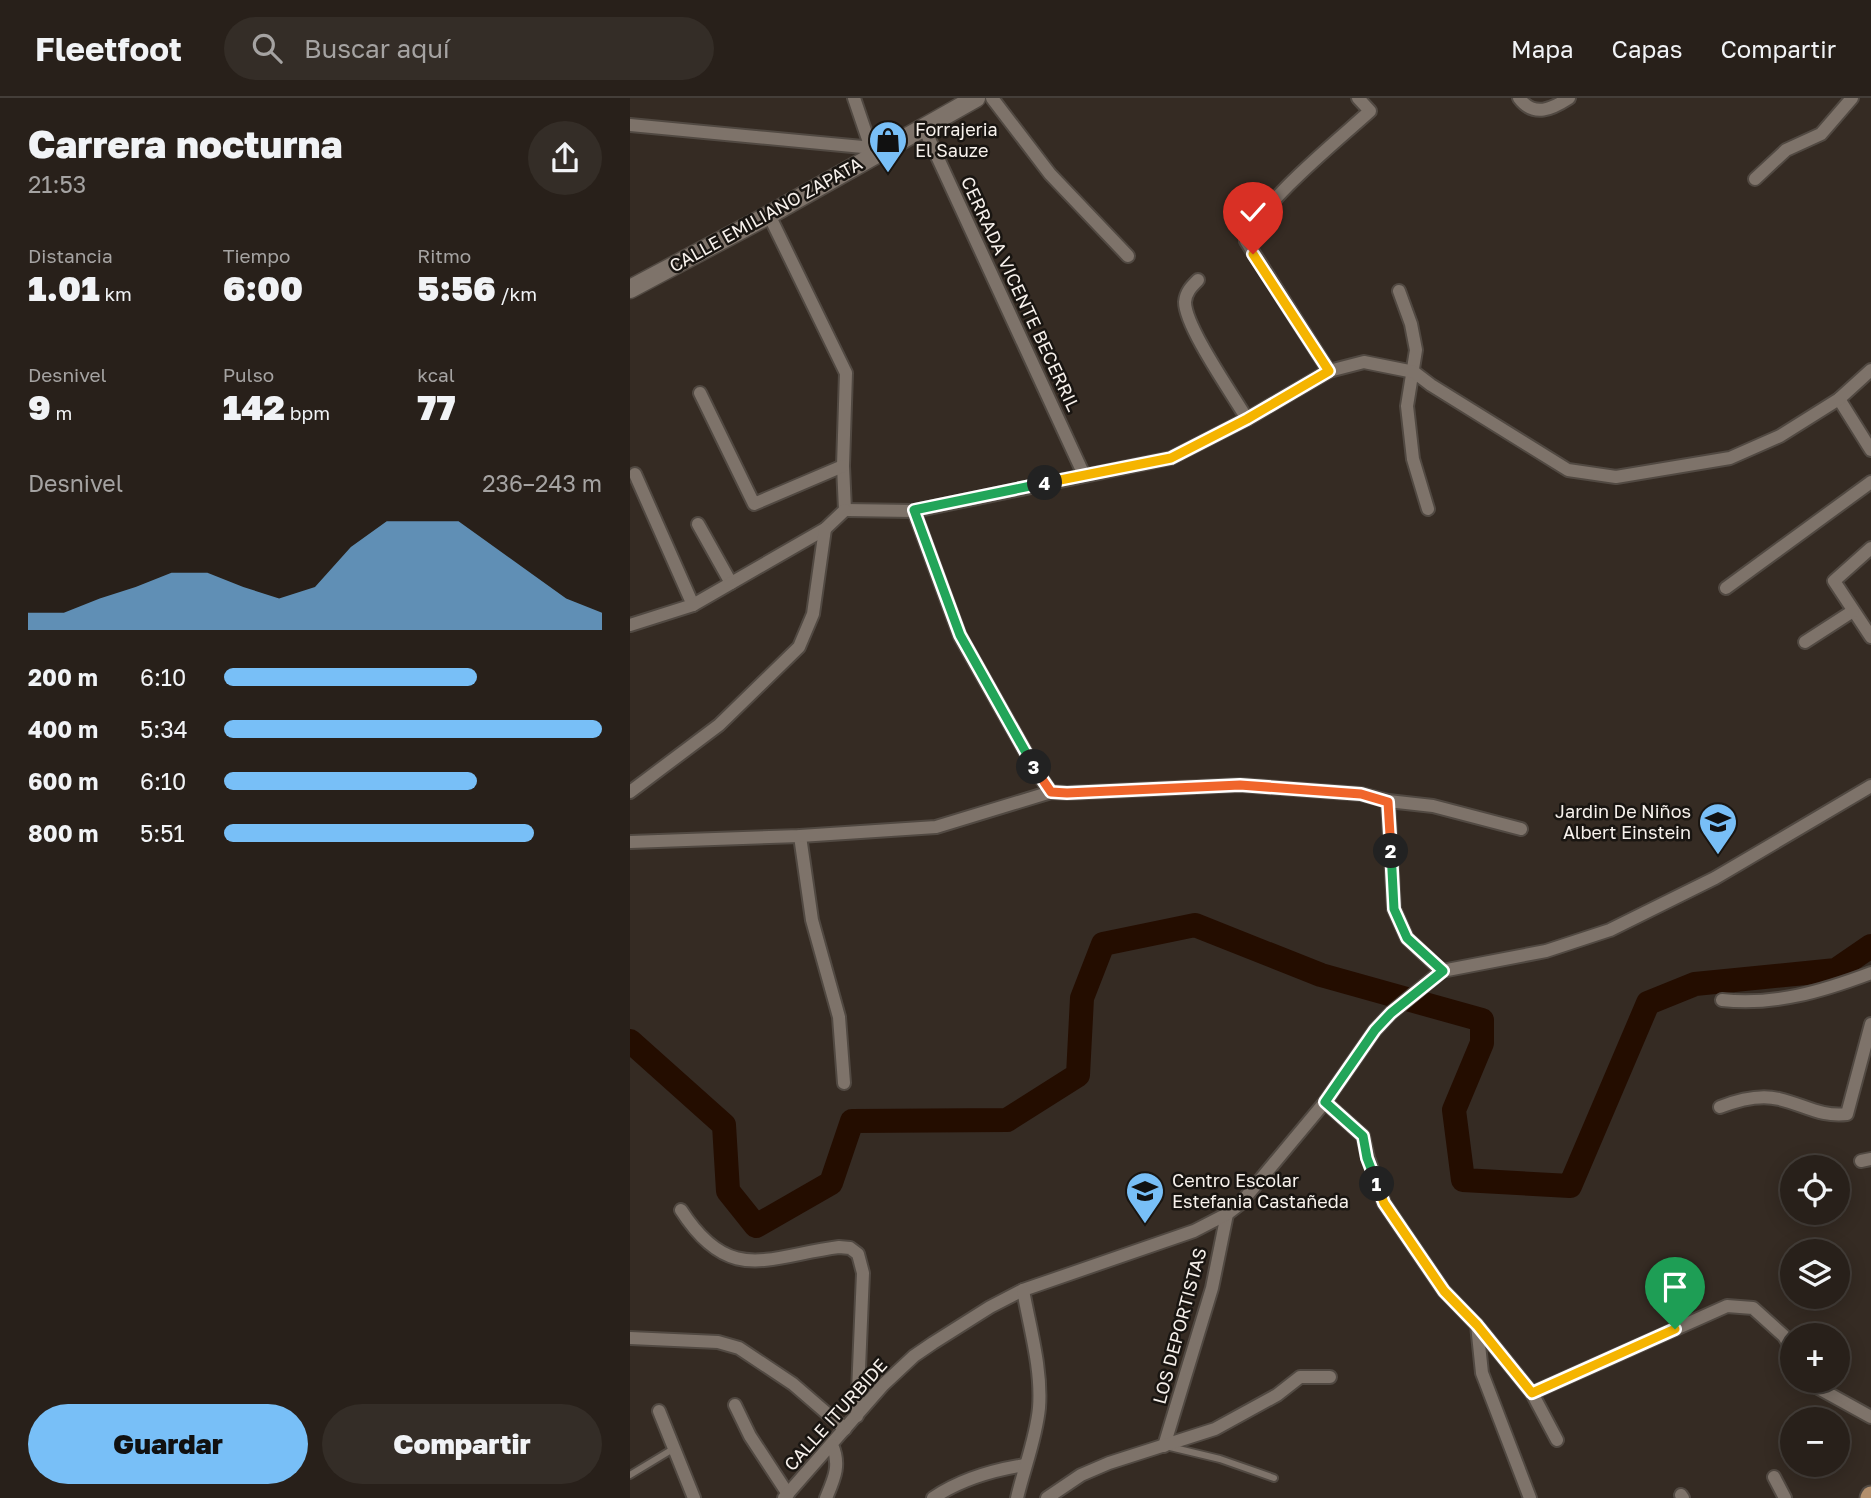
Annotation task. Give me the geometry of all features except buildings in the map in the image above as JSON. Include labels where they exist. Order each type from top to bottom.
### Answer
[{"type":"main road","name":"CALLE EMILIANO ZAPATA","points":[[630,289],[769,215],[877,149],[924,128],[976,98]]},
{"type":"street","points":[[630,125],[877,149],[855,98]]},
{"type":"street","points":[[992,98],[1050,174],[1128,256]]},
{"type":"street","points":[[1329,371],[1247,241],[1252,227],[1288,188],[1370,111],[1358,98]]},
{"type":"street","points":[[1520,98],[1525,106],[1537,111],[1552,109],[1569,98]]},
{"type":"street","points":[[1755,179],[1786,150],[1821,134],[1852,98]]},
{"type":"street","name":"CERRADA VICENTE BECERRIL","points":[[924,128],[1084,475]]},
{"type":"street","points":[[769,215],[846,373],[843,466],[845,510]]},
{"type":"street","points":[[1198,280],[1188,290],[1185,304],[1189,317],[1247,419]]},
{"type":"street","points":[[1399,290],[1411,324],[1416,350],[1407,406],[1413,459],[1428,509]]},
{"type":"street","points":[[630,625],[693,605],[825,529],[845,510],[914,510],[1171,458],[1247,419],[1329,371],[1364,362],[1413,372],[1568,470],[1616,477],[1730,458],[1780,436],[1839,399],[1871,370]]},
{"type":"street","points":[[700,393],[754,504],[843,466]]},
{"type":"street","points":[[1839,399],[1871,450]]},
{"type":"street","points":[[635,474],[693,605]]},
{"type":"street","points":[[1726,588],[1871,482]]},
{"type":"street","points":[[914,510],[960,635],[1038,774],[1051,792]]},
{"type":"street","points":[[698,524],[731,583]]},
{"type":"street","points":[[630,792],[719,725],[799,647],[813,614],[825,529]]},
{"type":"street","points":[[1871,548],[1834,581],[1871,637]]},
{"type":"street","points":[[1805,642],[1853,611]]},
{"type":"street","points":[[630,842],[800,836],[936,827],[1051,792],[1240,785],[1361,794],[1388,802],[1433,806],[1521,829]]},
{"type":"street","points":[[1388,802],[1394,909],[1407,938],[1439,974],[1546,951],[1610,930],[1716,878],[1871,786]]},
{"type":"street","points":[[800,836],[812,920],[839,1017],[844,1083]]},
{"type":"street","points":[[1722,1000],[1744,1003],[1785,999],[1843,984],[1871,973]]},
{"type":"street","name":"CALLE ITURBIDE","points":[[786,1496],[883,1385],[915,1356],[990,1307],[1023,1290],[1194,1231],[1240,1204],[1325,1102],[1375,1030],[1391,1013],[1439,974]]},
{"type":"street","points":[[1720,1107],[1743,1099],[1776,1098],[1830,1116],[1847,1114],[1871,1024]]},
{"type":"street","points":[[1325,1102],[1363,1136],[1367,1158],[1384,1203],[1444,1291],[1477,1325],[1532,1393],[1557,1440]]},
{"type":"street","points":[[681,1210],[694,1230],[707,1243],[726,1254],[745,1260],[765,1261],[839,1247],[850,1248],[858,1254],[863,1273],[857,1416]]},
{"type":"street","name":"LOS DEPORTISTAS","points":[[1164,1446],[1212,1288],[1227,1214]]},
{"type":"street","points":[[1017,1498],[1036,1428],[1039,1406],[1038,1380],[1023,1290]]},
{"type":"street","points":[[1532,1393],[1727,1306],[1753,1308],[1780,1332]]},
{"type":"street","points":[[1477,1325],[1482,1373],[1530,1498]]},
{"type":"street","points":[[630,1338],[718,1342],[739,1348],[793,1384],[845,1429]]},
{"type":"street","points":[[1047,1498],[1081,1475],[1109,1463],[1215,1429],[1277,1395],[1300,1377],[1330,1377]]},
{"type":"street","points":[[1828,1393],[1871,1417]]},
{"type":"street","points":[[735,1405],[786,1496]]},
{"type":"street","points":[[659,1411],[694,1498]]},
{"type":"street","points":[[826,1498],[838,1466],[832,1445]]},
{"type":"street","points":[[933,1498],[966,1480],[996,1470],[1025,1465]]},
{"type":"street","points":[[1774,1477],[1785,1498]]},
{"type":"lane","points":[[1164,1446],[1220,1459],[1274,1478]]},
{"type":"lane","points":[[630,1475],[674,1449]]},
{"type":"waterway","points":[[630,1041],[724,1125],[728,1191],[756,1226],[831,1183],[852,1121],[1007,1120],[1078,1075],[1082,998],[1103,944],[1195,925],[1321,975],[1482,1020],[1482,1043],[1454,1110],[1463,1180],[1570,1186],[1648,1003],[1695,984],[1836,970],[1871,946]]},
{"type":"place","name":"Forrajeria El Sauze","points":[[888,174]]},
{"type":"place","name":"Jardin De Niños Albert Einstein","points":[[1718,856]]},
{"type":"place","name":"Centro Escolar Estefania Castañeda","points":[[1145,1225]]},
{"type":"route","points":[[1253,254],[1329,371],[1247,419],[1171,458],[914,510],[960,635],[1038,774],[1051,792],[1240,785],[1361,794],[1388,802],[1394,909],[1407,938],[1443,971],[1391,1013],[1375,1030],[1325,1102],[1363,1136],[1367,1158],[1384,1203],[1444,1291],[1477,1325],[1532,1393],[1675,1329]]}]
